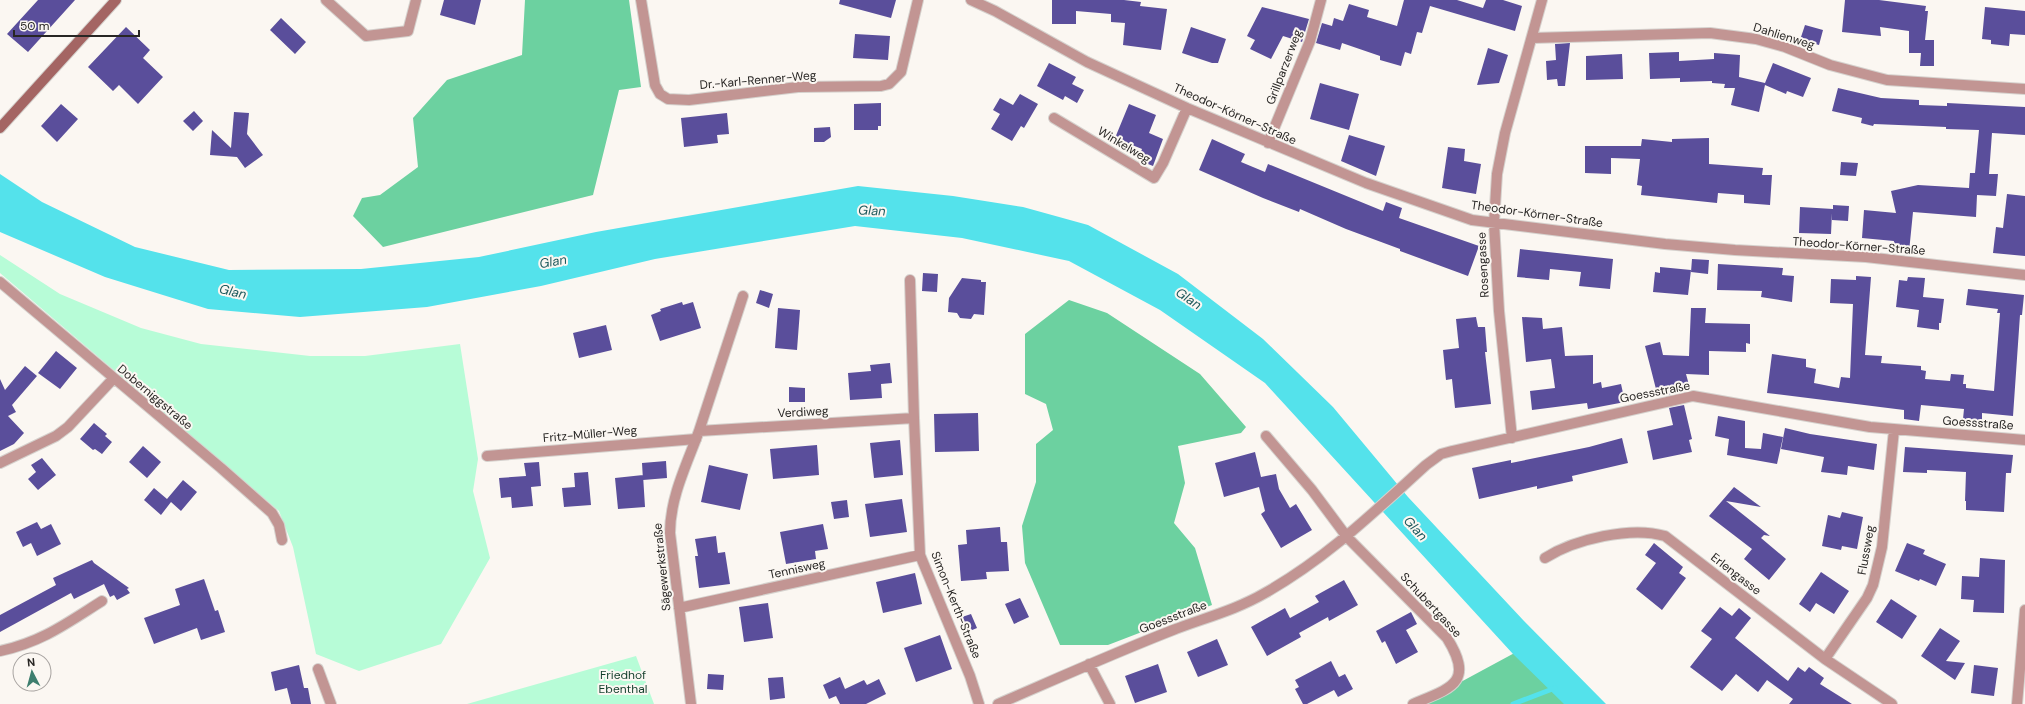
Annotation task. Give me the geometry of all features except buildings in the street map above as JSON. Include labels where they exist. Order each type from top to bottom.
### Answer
[{"type":"main road","points":[[0,128],[116,0]]},
{"type":"street","points":[[326,0],[366,36],[408,31],[416,0]]},
{"type":"street","name":"Dr.-Karl-Renner-Weg","points":[[641,0],[655,84],[660,94],[668,99],[689,100],[774,89],[881,86],[889,84],[901,72],[918,0]]},
{"type":"street","name":"Theodor-Körner-Straße","points":[[971,0],[995,11],[1087,62],[1187,108],[1366,183],[1472,220],[1494,224],[1665,244],[1735,250],[1866,257],[2025,275]]},
{"type":"street","name":"Grillparzerweg","points":[[1268,143],[1310,41],[1321,0]]},
{"type":"street","name":"Rosengasse","points":[[1512,438],[1499,311],[1494,224],[1500,149],[1542,0]]},
{"type":"street","name":"Dahlienweg","points":[[1532,38],[1727,34],[1785,47],[1830,65],[1887,80],[2025,89]]},
{"type":"street","name":"Winkelweg","points":[[1054,118],[1154,178],[1163,163],[1187,108]]},
{"type":"street","points":[[910,280],[914,418]]},
{"type":"street","name":"Doberniggstraße","points":[[0,282],[113,379],[221,468],[272,514],[279,524],[282,540]]},
{"type":"street","points":[[697,435],[743,296]]},
{"type":"street","points":[[0,463],[56,436],[68,427],[113,379]]},
{"type":"street","name":"Goessstraße","points":[[998,704],[1090,664],[1250,601],[1308,567],[1347,537],[1426,465],[1441,454],[1452,450],[1512,438],[1693,396],[1894,430],[2025,440]]},
{"type":"street","name":"Verdiweg","points":[[697,435],[914,418]]},
{"type":"street","name":"Simon-Kerth-Straße","points":[[914,418],[920,555],[970,676],[979,704]]},
{"type":"street","name":"Flussweg","points":[[1825,659],[1867,598],[1873,586],[1882,547],[1894,430]]},
{"type":"street","name":"Fritz-Müller-Weg","points":[[487,456],[697,435]]},
{"type":"street","name":"Sägewerkstraße","points":[[691,704],[670,518],[676,494],[697,435]]},
{"type":"street","points":[[1266,436],[1312,490],[1347,537]]},
{"type":"street","name":"Erlengasse","points":[[1545,558],[1572,544],[1617,535],[1641,532],[1665,536],[1825,659],[1892,704]]},
{"type":"street","name":"Schubertgasse","points":[[1347,537],[1447,638],[1457,654],[1459,672],[1456,682],[1446,690],[1413,704]]},
{"type":"street","name":"Tennisweg","points":[[679,608],[920,555]]},
{"type":"street","points":[[0,651],[23,646],[44,637],[102,601]]},
{"type":"street","points":[[2017,704],[2024,638],[2025,610]]},
{"type":"street","points":[[1090,664],[1110,704]]},
{"type":"street","points":[[318,669],[331,704]]},
{"type":"green space","points":[[525,0],[629,0],[641,87],[619,90],[593,195],[383,247],[353,216],[362,198],[380,195],[418,167],[413,118],[447,80],[522,55]]},
{"type":"green space","points":[[0,255],[60,294],[141,328],[201,344],[310,356],[365,356],[460,344],[478,459],[473,491],[490,558],[441,644],[359,671],[316,654],[293,547],[279,511],[0,273]]},
{"type":"green space","points":[[1069,300],[1107,313],[1200,374],[1246,427],[1241,433],[1178,446],[1185,483],[1174,523],[1195,548],[1212,605],[1108,645],[1060,645],[1025,563],[1022,526],[1036,482],[1036,444],[1053,430],[1046,404],[1025,394],[1025,334]]},
{"type":"green space","points":[[1520,650],[1577,704],[1420,704]]},
{"type":"green space","name":"Friedhof Ebenthal","points":[[636,656],[654,704],[467,704]]},
{"type":"water","name":"Glan","points":[[0,174],[42,202],[135,247],[229,270],[361,269],[479,257],[596,232],[858,186],[953,196],[1023,207],[1088,225],[1178,274],[1263,339],[1333,407],[1408,497],[1524,621],[1606,704],[1564,704],[1513,654],[1265,383],[1160,310],[1069,261],[962,238],[855,226],[655,259],[541,286],[427,307],[300,317],[208,309],[105,277],[0,232]]},
{"type":"waterway","points":[[1513,704],[1555,688]]}]
